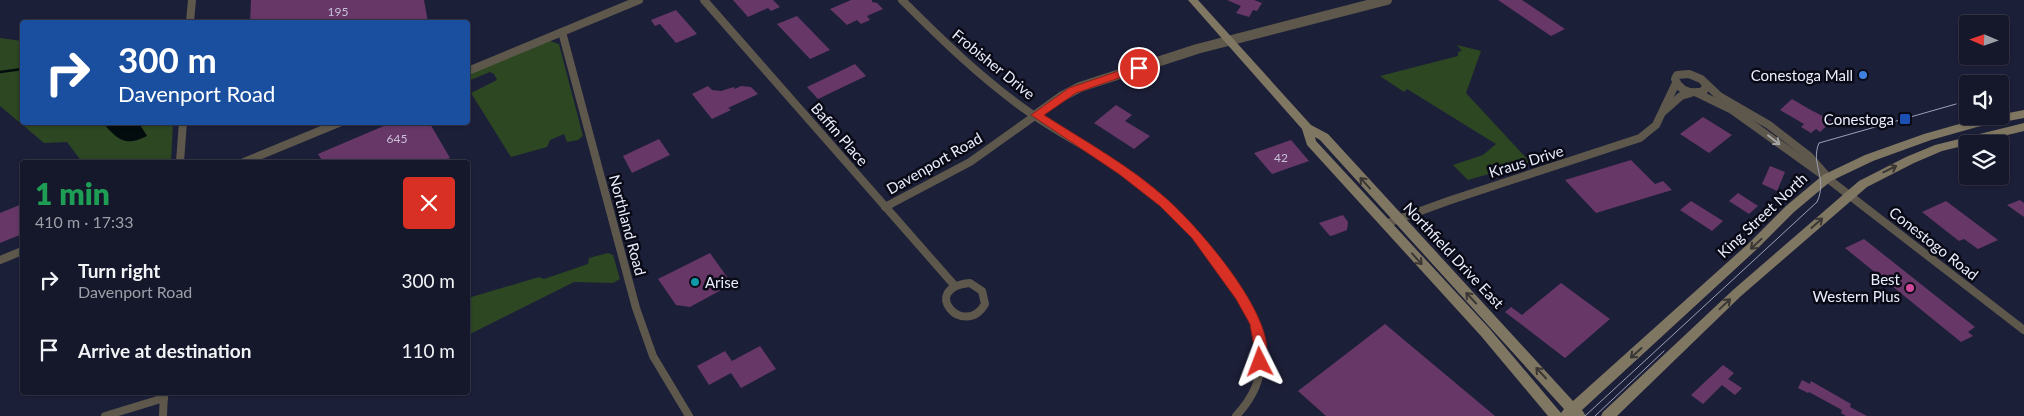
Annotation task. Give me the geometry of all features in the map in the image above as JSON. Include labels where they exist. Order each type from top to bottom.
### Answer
[{"type":"main road","name":"Northfield Drive East","points":[[1193,0],[1307,128],[1324,137],[1573,414]]},
{"type":"main road","name":"King Street North","points":[[1573,414],[1754,246],[1790,209],[1827,178],[1869,158],[1928,137],[1977,123],[2024,114]]},
{"type":"main road","points":[[1608,416],[1737,293],[1849,194],[1872,179],[1939,148],[2024,127]]},
{"type":"main road","name":"Northfield Drive East","points":[[1307,128],[1311,142],[1485,332],[1556,416]]},
{"type":"street","points":[[190,20],[192,0]]},
{"type":"street","points":[[470,70],[639,0]]},
{"type":"street","name":"Baffin Place","points":[[704,0],[955,286]]},
{"type":"street","name":"Frobisher Drive","points":[[902,0],[964,61],[1036,115],[1123,172],[1171,209],[1196,235],[1241,295],[1256,324],[1261,347],[1259,377],[1250,401],[1236,416]]},
{"type":"street","name":"Davenport Road","points":[[886,207],[970,162],[1061,97],[1080,87],[1228,40],[1387,0]]},
{"type":"street","name":"Northland Road","points":[[562,32],[636,308],[653,356],[689,416]]},
{"type":"street","name":"Conestogo Road","points":[[1827,178],[1809,156],[1775,130],[1742,108],[1719,96],[1698,77],[1685,73],[1677,75],[1676,83],[1683,90],[1696,93],[1735,111],[1808,165],[1849,194],[2024,330]]},
{"type":"street","name":"Kraus Drive","points":[[1664,110],[1665,103],[1676,83]]},
{"type":"street","name":"Kraus Drive","points":[[1385,224],[1498,184],[1630,143],[1646,134],[1664,110],[1681,96],[1705,90],[1706,84]]},
{"type":"street","points":[[180,160],[183,125]]},
{"type":"street","points":[[249,160],[334,125]]},
{"type":"street","points":[[0,260],[20,253]]},
{"type":"street","points":[[970,283],[982,290],[986,299],[985,304],[979,311],[965,316],[951,312],[945,300],[946,294],[955,286],[970,283]]},
{"type":"street","points":[[105,416],[164,395],[163,416]]},
{"type":"green space","points":[[0,38],[20,41],[20,123],[0,106]]},
{"type":"green space","points":[[550,41],[559,44],[583,136],[578,140],[567,142],[564,134],[550,140],[547,147],[511,157],[471,93],[497,80],[494,74],[490,72],[470,80],[470,73]]},
{"type":"green space","points":[[1457,45],[1481,51],[1466,93],[1530,162],[1468,180],[1453,165],[1483,155],[1496,144],[1407,89],[1404,92],[1380,76],[1458,56],[1458,52],[1462,51]]},
{"type":"green space","points":[[23,125],[173,125],[171,160],[80,160],[67,142],[44,143]]},
{"type":"green space","points":[[608,253],[613,255],[620,279],[613,283],[574,282],[470,334],[470,297],[539,277],[544,279],[588,264],[589,258]]},
{"type":"shaded area","points":[[105,125],[140,125],[147,136],[127,141],[113,134]]},
{"type":"building","points":[[251,0],[424,0],[428,20],[250,20]]},
{"type":"building","points":[[733,0],[773,0],[780,7],[771,11],[768,8],[748,17]]},
{"type":"building","points":[[851,0],[872,0],[872,2],[877,3],[883,9],[867,16],[870,20],[861,24],[857,20],[847,25],[830,9]]},
{"type":"building","points":[[1227,0],[1254,0],[1262,3],[1257,11],[1253,10],[1249,17],[1236,13],[1241,6]]},
{"type":"building","points":[[1498,0],[1522,0],[1565,29],[1551,36]]},
{"type":"building","points":[[676,10],[697,34],[676,43],[660,24],[655,26],[651,20]]},
{"type":"building","points":[[797,16],[830,50],[810,59],[777,24]]},
{"type":"building","points":[[855,64],[866,76],[818,99],[807,87]]},
{"type":"building","points":[[708,86],[712,90],[721,91],[741,86],[751,87],[758,94],[728,108],[731,110],[712,119],[692,94]]},
{"type":"building","points":[[1792,99],[1832,121],[1820,132],[1816,129],[1811,133],[1801,127],[1804,124],[1780,110]]},
{"type":"building","points":[[1116,105],[1132,115],[1125,121],[1150,136],[1134,149],[1094,123]]},
{"type":"building","points":[[1703,117],[1732,135],[1709,153],[1680,134]]},
{"type":"building","points":[[386,125],[431,125],[450,158],[445,160],[322,160],[318,154]]},
{"type":"building","points":[[659,139],[670,155],[632,173],[623,156]]},
{"type":"building","points":[[1291,140],[1309,161],[1272,174],[1254,153]]},
{"type":"building","points":[[1631,160],[1655,184],[1663,181],[1672,190],[1596,213],[1565,180]]},
{"type":"building","points":[[1770,166],[1785,172],[1777,191],[1762,184]]},
{"type":"building","points":[[1738,193],[1758,206],[1749,214],[1729,201]]},
{"type":"building","points":[[2020,200],[2024,203],[2024,217],[2007,205]]},
{"type":"building","points":[[1691,201],[1723,221],[1712,231],[1680,210]]},
{"type":"building","points":[[1946,201],[1998,240],[1978,249],[1964,239],[1959,241],[1922,212]]},
{"type":"building","points":[[20,205],[20,235],[0,243],[0,213]]},
{"type":"building","points":[[1343,215],[1348,222],[1347,230],[1334,235],[1330,236],[1319,223]]},
{"type":"building","name":"Best Western Plus","points":[[1864,239],[1975,327],[1968,332],[1973,336],[1961,342],[1845,248]]},
{"type":"building","name":"Arise","points":[[710,253],[732,284],[690,307],[676,305],[658,279]]},
{"type":"building","points":[[1561,283],[1610,319],[1565,358],[1505,312],[1511,307],[1522,315]]},
{"type":"building","points":[[1385,324],[1495,416],[1326,416],[1298,391]]},
{"type":"building","points":[[760,346],[776,369],[741,388],[731,373],[709,385],[697,366],[725,351],[732,361]]},
{"type":"building","points":[[1723,365],[1734,373],[1728,379],[1742,388],[1735,395],[1722,385],[1703,404],[1691,395]]},
{"type":"building","points":[[1802,380],[1810,384],[1811,381],[1851,404],[1850,407],[1867,416],[1846,416],[1841,413],[1842,410],[1798,388]]},
{"type":"waterway","points":[[0,72],[20,69]]},
{"type":"tram line","points":[[1585,416],[1817,202],[1821,186],[1816,158],[1819,143],[1956,104]]},
{"type":"tram line","points":[[1595,416],[1664,351]]},
{"type":"place","name":"Conestoga Mall","points":[[1863,75]]},
{"type":"place","name":"Conestoga","points":[[1905,119]]},
{"type":"place","name":"Arise","points":[[695,282]]},
{"type":"place","name":"Best Western Plus","points":[[1910,288]]},
{"type":"route","points":[[1139,68],[1072,90],[1036,115],[1123,172],[1177,214],[1196,235],[1241,295],[1256,324],[1261,347],[1260,362]]}]
